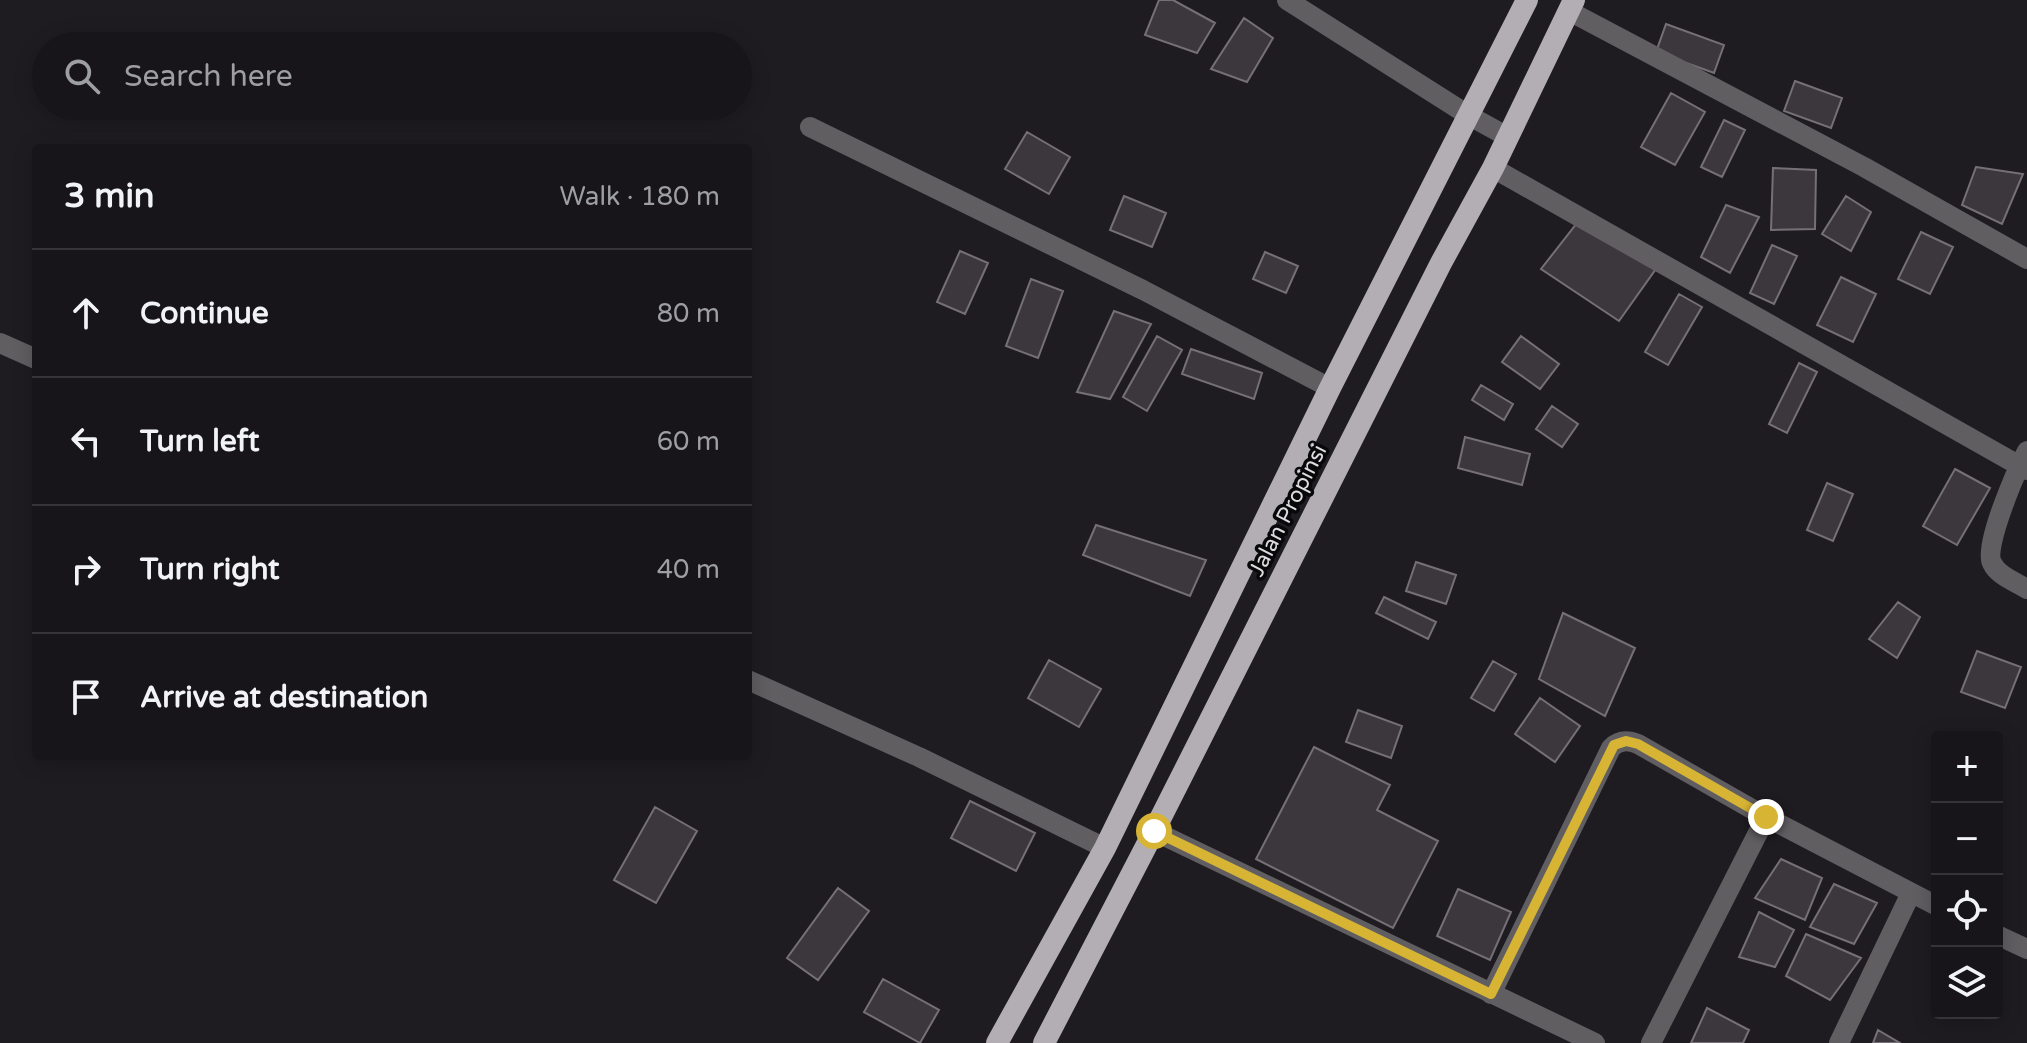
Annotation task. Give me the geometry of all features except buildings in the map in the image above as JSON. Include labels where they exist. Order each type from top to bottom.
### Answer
[{"type":"highway","points":[[997,1043],[1105,848],[1330,388],[1527,0]]},
{"type":"highway","name":"Jalan Propinsi","points":[[1044,1043],[1441,263],[1493,168],[1572,5]]},
{"type":"street","points":[[1287,0],[1508,137]]},
{"type":"street","points":[[1572,5],[2027,259]]},
{"type":"street","points":[[810,127],[1143,290],[1330,388]]},
{"type":"street","points":[[1493,168],[2024,462],[1995,529],[1990,561],[1998,571],[2027,589]]},
{"type":"street","points":[[0,343],[32,357]]},
{"type":"street","points":[[752,682],[919,757],[1105,848]]},
{"type":"street","points":[[1491,994],[1614,745],[1626,741],[1638,744],[1766,817],[1931,903]]},
{"type":"street","points":[[1651,1043],[1766,817]]},
{"type":"street","points":[[1154,831],[1595,1043]]},
{"type":"street","points":[[1839,1043],[1911,893]]},
{"type":"street","points":[[2003,938],[2027,949]]},
{"type":"route","points":[[1154,831],[1491,994],[1614,745],[1626,741],[1638,744],[1766,817]]}]
